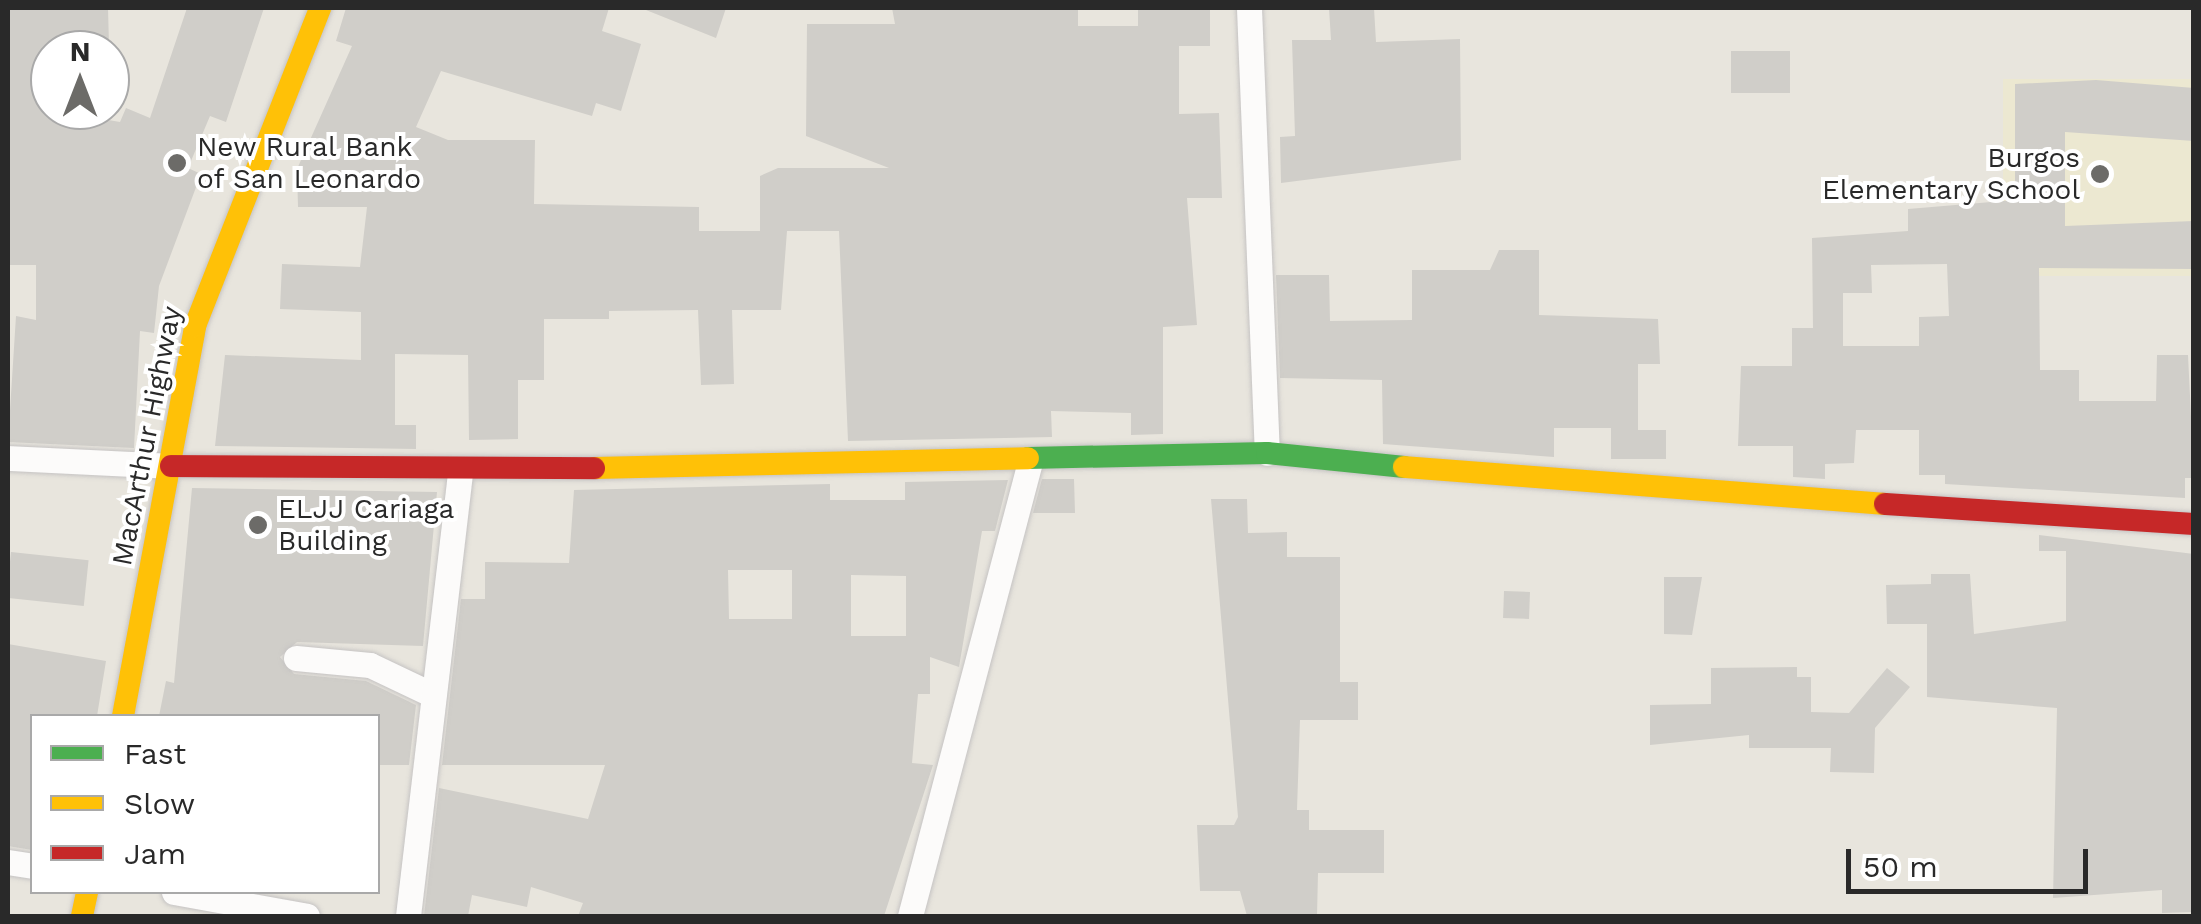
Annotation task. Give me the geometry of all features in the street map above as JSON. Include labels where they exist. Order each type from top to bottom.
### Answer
[{"type":"main road","name":"MacArthur Highway","points":[[123,714],[194,326],[320,8]]},
{"type":"main road","points":[[171,466],[460,471],[1267,453],[1568,484],[2194,524]]},
{"type":"street","points":[[1249,8],[1267,453]]},
{"type":"street","points":[[8,458],[171,466]]},
{"type":"street","points":[[910,916],[1030,461]]},
{"type":"street","points":[[408,916],[460,471]]},
{"type":"street","points":[[296,658],[370,665],[431,694]]},
{"type":"street","points":[[185,894],[308,916]]},
{"type":"shaded area","name":"Burgos Elementary School","points":[[2003,79],[2193,79],[2193,276],[2003,276]]},
{"type":"building","points":[[10,8],[108,8],[109,30],[30,30],[30,130],[130,130],[130,110],[150,118],[187,8],[264,8],[226,122],[210,116],[188,168],[201,174],[159,286],[154,333],[140,331],[134,448],[8,442],[16,316],[36,320],[36,265],[8,265]]},
{"type":"building","points":[[346,8],[609,8],[602,31],[641,44],[621,111],[596,103],[592,116],[441,71],[416,127],[448,140],[535,140],[534,204],[699,207],[699,231],[760,231],[760,176],[778,168],[889,168],[806,136],[807,24],[895,24],[892,8],[1078,8],[1078,26],[1138,26],[1138,8],[1210,8],[1210,46],[1179,46],[1179,114],[1219,113],[1222,198],[1187,198],[1197,325],[1163,327],[1163,434],[1131,435],[1131,413],[1051,411],[1052,437],[848,441],[839,231],[787,231],[781,310],[732,310],[734,384],[701,385],[698,310],[609,311],[609,319],[544,319],[544,380],[518,380],[518,439],[469,440],[468,355],[395,354],[395,425],[416,425],[416,449],[215,446],[225,355],[361,360],[361,312],[280,309],[282,264],[360,267],[367,207],[298,207],[297,169],[352,46],[336,41]]},
{"type":"building","points":[[641,8],[726,8],[716,38]]},
{"type":"building","points":[[1329,8],[1374,8],[1376,42],[1460,39],[1461,160],[1281,183],[1280,137],[1295,136],[1292,40],[1331,40]]},
{"type":"building","points":[[1731,51],[1790,51],[1790,93],[1731,93]]},
{"type":"building","points":[[2096,80],[2194,88],[2194,141],[2065,132],[2065,226],[2194,221],[2194,269],[2039,268],[2040,370],[2079,370],[2079,401],[2156,401],[2157,355],[2188,355],[2194,478],[2185,478],[2185,498],[1945,484],[1945,475],[1919,475],[1919,430],[1856,430],[1854,463],[1825,464],[1825,479],[1793,477],[1793,446],[1738,446],[1741,366],[1792,366],[1792,328],[1813,328],[1812,238],[1908,231],[1908,209],[2015,200],[2015,84]],"holes":[[[1947,264],[1949,316],[1919,317],[1919,346],[1843,346],[1843,293],[1872,293],[1871,265]]]},
{"type":"building","points":[[1499,250],[1539,250],[1539,315],[1658,319],[1660,364],[1638,364],[1638,430],[1666,430],[1666,459],[1611,459],[1611,428],[1554,428],[1554,457],[1383,444],[1382,380],[1280,378],[1276,275],[1329,275],[1330,321],[1412,320],[1412,270],[1490,270]]},
{"type":"building","points":[[1042,479],[1074,479],[1075,513],[1033,513]]},
{"type":"building","points":[[1008,480],[995,531],[982,531],[959,667],[930,657],[930,694],[918,694],[912,763],[933,765],[884,916],[578,916],[583,903],[531,887],[527,907],[472,895],[468,916],[424,916],[439,788],[588,819],[605,765],[442,765],[461,599],[485,599],[485,562],[569,563],[574,490],[830,484],[830,500],[905,500],[905,482]],"holes":[[[728,570],[792,570],[792,619],[729,619]],[[851,575],[906,576],[906,636],[851,636]]]},
{"type":"building","points":[[192,488],[437,492],[423,646],[297,642],[280,657],[294,674],[366,681],[416,705],[409,765],[380,765],[380,714],[159,714],[166,681],[174,683]]},
{"type":"building","points":[[1211,499],[1247,499],[1248,533],[1287,532],[1287,557],[1340,557],[1340,682],[1358,682],[1358,720],[1300,720],[1297,810],[1309,810],[1309,830],[1384,830],[1384,873],[1318,873],[1317,916],[1247,916],[1240,891],[1200,891],[1197,825],[1234,825],[1238,817]]},
{"type":"building","points":[[2039,535],[2194,554],[2194,912],[2162,913],[2162,890],[2053,898],[2057,708],[1927,697],[1927,624],[1887,624],[1886,585],[1931,584],[1931,574],[1970,574],[1974,634],[2066,621],[2066,551],[2039,551]]},
{"type":"building","points":[[11,552],[89,560],[84,606],[8,598]]},
{"type":"building","points":[[1664,577],[1702,577],[1692,635],[1664,634]]},
{"type":"building","points":[[1504,591],[1530,592],[1529,619],[1503,618]]},
{"type":"building","points":[[8,644],[106,661],[97,714],[30,714],[30,850],[8,846]]},
{"type":"building","points":[[1797,667],[1797,677],[1811,677],[1811,712],[1849,713],[1887,668],[1910,687],[1875,728],[1874,773],[1830,772],[1831,748],[1749,748],[1749,735],[1650,745],[1650,705],[1711,704],[1711,668]]},
{"type":"traffic: fast","points":[[1028,458],[1267,453],[1404,467]]},
{"type":"traffic: slow","points":[[123,714],[195,326],[320,8]]},
{"type":"traffic: slow","points":[[594,468],[1028,458]]},
{"type":"traffic: slow","points":[[1404,467],[1885,504]]},
{"type":"traffic: slow","points":[[82,916],[87,894]]},
{"type":"traffic: jam","points":[[171,466],[594,468]]},
{"type":"traffic: jam","points":[[1885,504],[2194,524]]},
{"type":"place","name":"New Rural Bank of San Leonardo","points":[[177,163]]},
{"type":"place","name":"Burgos Elementary School","points":[[2100,174]]},
{"type":"place","name":"ELJJ Cariaga Building","points":[[258,525]]}]
